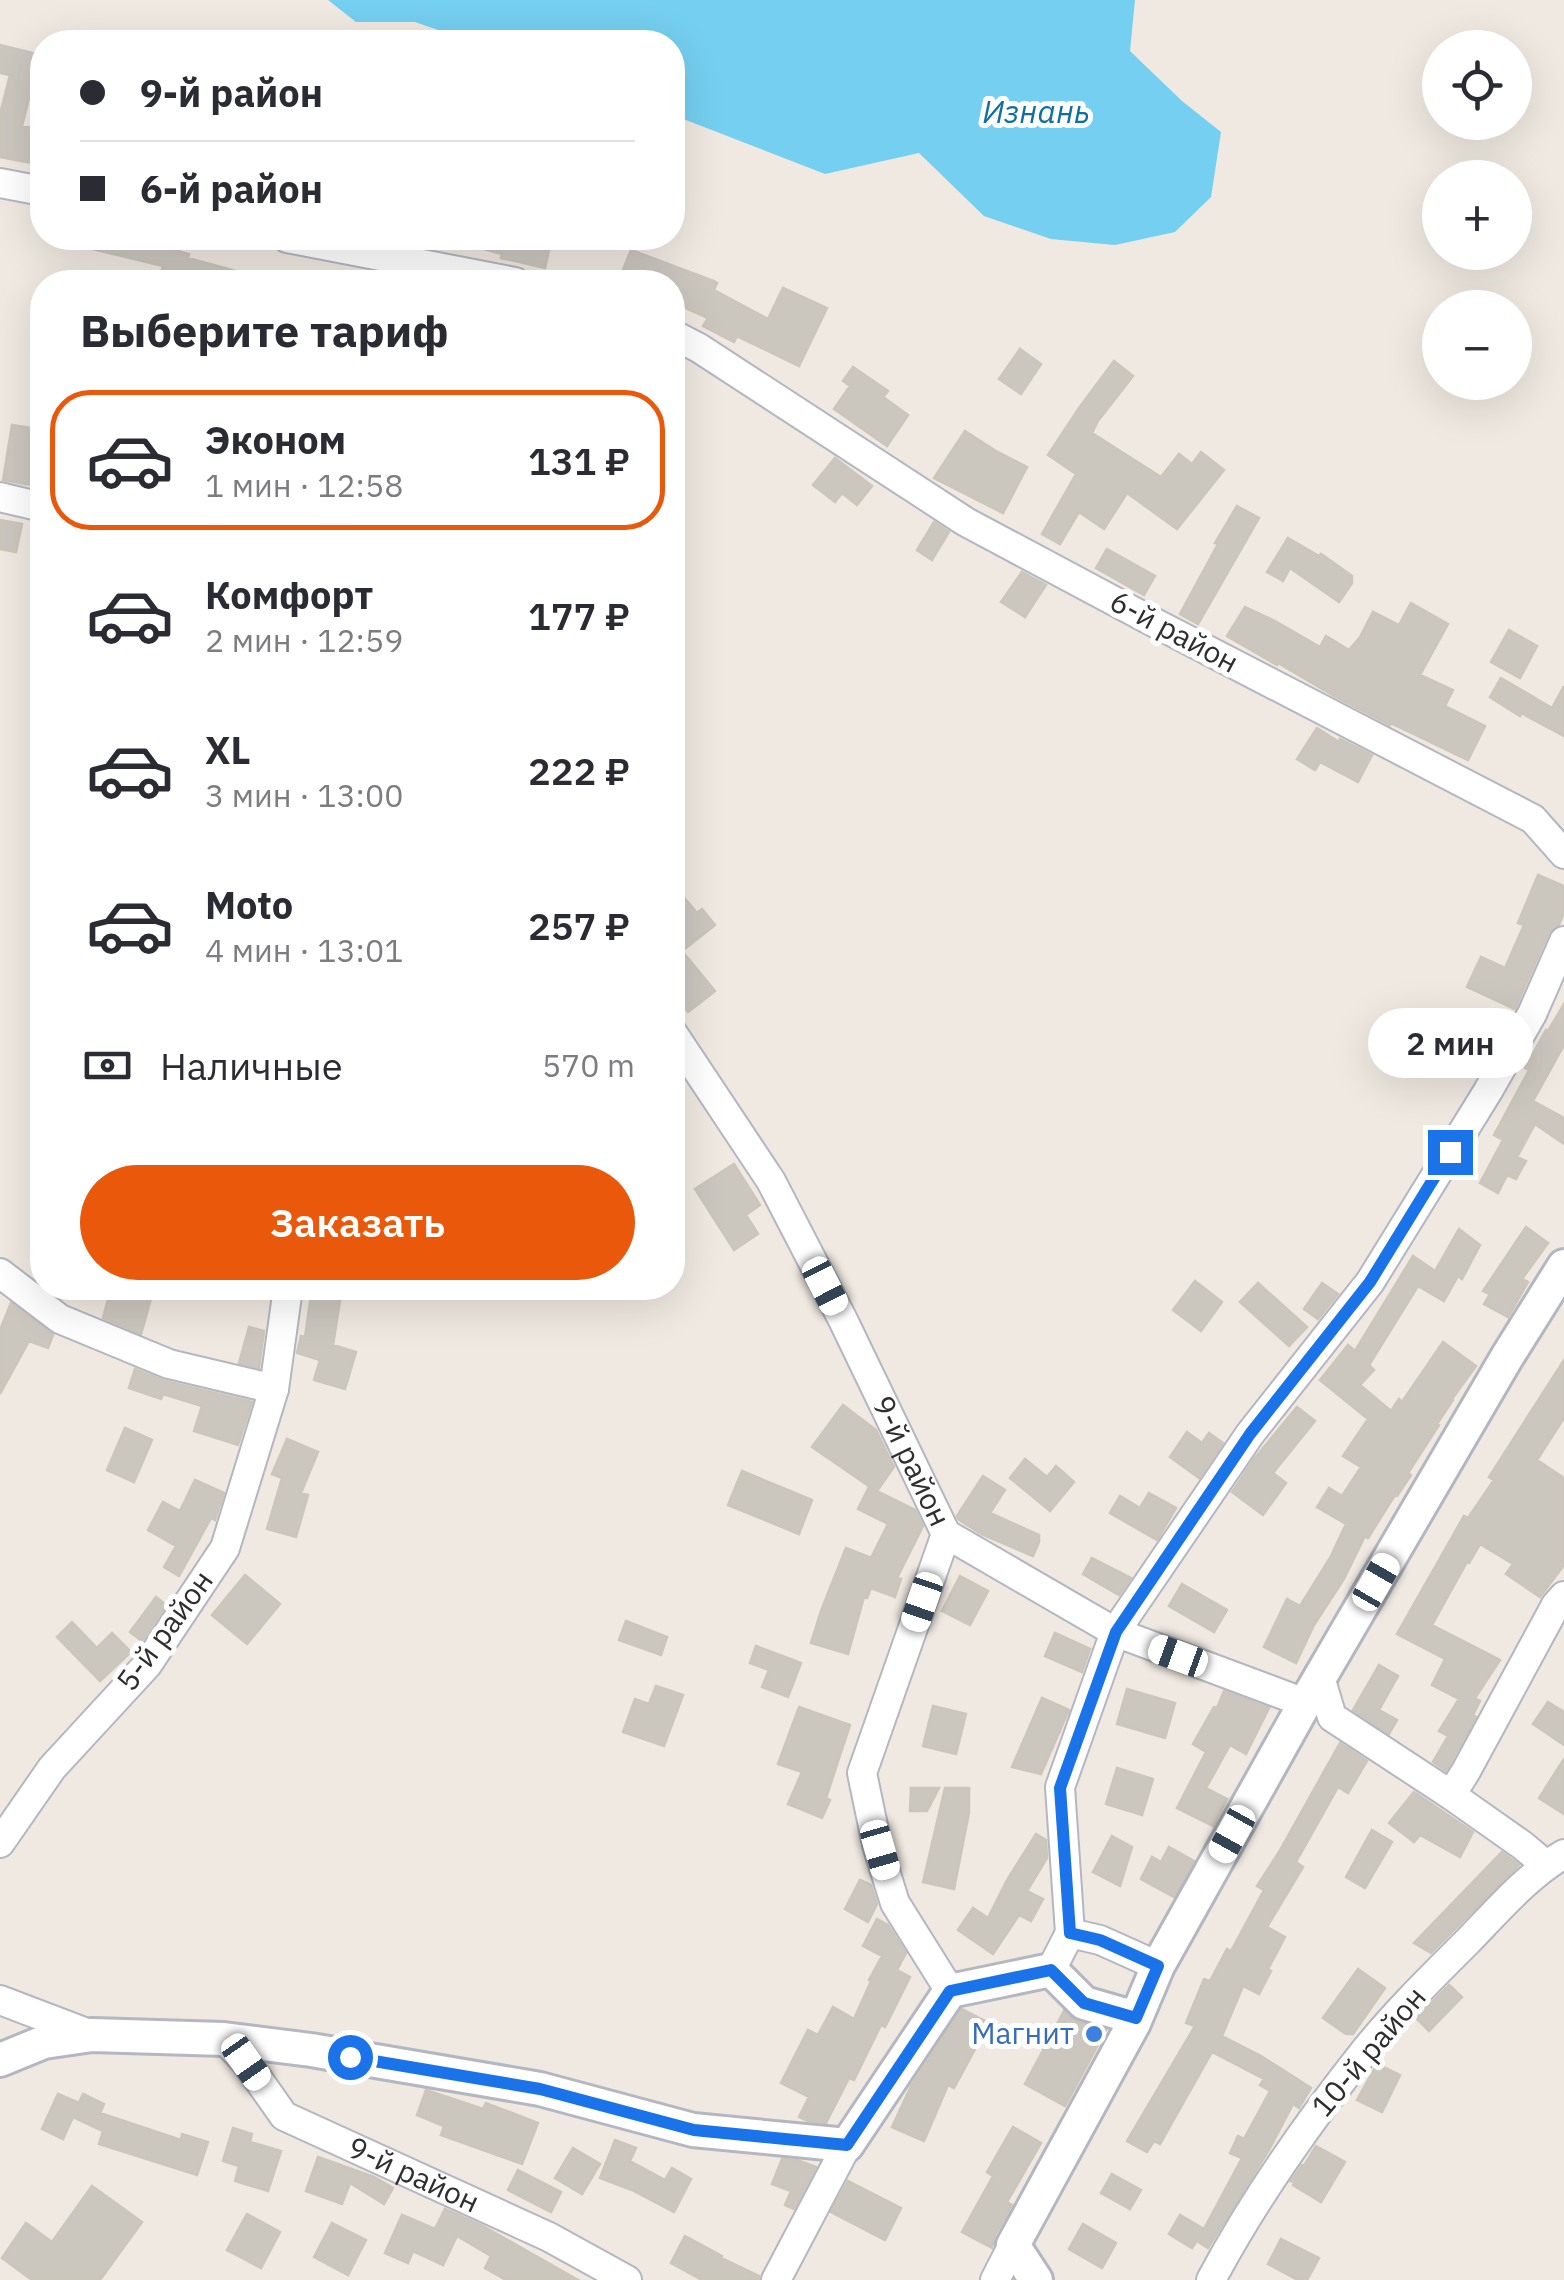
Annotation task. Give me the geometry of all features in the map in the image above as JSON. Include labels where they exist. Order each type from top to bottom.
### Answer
[{"type":"street","points":[[0,182],[30,188]]},
{"type":"street","points":[[338,250],[423,270]]},
{"type":"street","name":"6-й район","points":[[685,341],[966,522],[1158,626],[1533,819],[1564,854]]},
{"type":"street","points":[[0,496],[30,504]]},
{"type":"street","points":[[1051,1970],[1070,1933],[1060,1788],[1116,1632],[1250,1434],[1370,1282],[1497,1076],[1532,1014],[1564,942]]},
{"type":"street","name":"9-й район","points":[[685,1052],[771,1181],[946,1534],[862,1773],[876,1845],[895,1903],[950,1991]]},
{"type":"street","points":[[995,2280],[1136,2018],[1158,1966],[1312,1690],[1564,1266]]},
{"type":"street","points":[[0,1274],[30,1297]]},
{"type":"street","points":[[34,1300],[60,1320],[169,1364],[274,1388]]},
{"type":"street","name":"5-й район","points":[[0,1843],[52,1768],[147,1664],[225,1548],[274,1388],[286,1300]]},
{"type":"street","points":[[946,1534],[1116,1632],[1312,1690],[1332,1717],[1522,1845],[1555,1860]]},
{"type":"street","points":[[1451,1795],[1564,1596]]},
{"type":"street","name":"10-й район","points":[[1211,2280],[1306,2127],[1366,2050],[1442,1967],[1555,1860]]},
{"type":"street","points":[[1070,1933],[1100,1940],[1158,1966]]},
{"type":"street","points":[[776,2280],[847,2145],[950,1991],[1051,1970]]},
{"type":"street","points":[[1051,1970],[1084,2003],[1136,2018]]},
{"type":"street","points":[[0,2000],[92,2035]]},
{"type":"street","points":[[0,2060],[44,2042],[92,2035],[224,2039],[540,2089],[694,2130],[847,2145]]},
{"type":"street","name":"9-й район","points":[[224,2039],[246,2062],[284,2116],[549,2236],[627,2280]]},
{"type":"street","points":[[1012,2244],[1036,2280]]},
{"type":"water","name":"Изнань","points":[[328,0],[1135,0],[1130,51],[1221,132],[1211,197],[1175,232],[1115,245],[1051,239],[984,216],[919,153],[825,174],[685,120],[685,30],[438,30],[415,22],[356,22]]},
{"type":"building","points":[[0,45],[30,52],[30,94],[22,126],[30,128],[30,163],[0,157],[0,114],[10,75],[0,73]]},
{"type":"building","points":[[97,250],[175,250],[189,254],[188,258],[232,270],[162,270],[163,266]]},
{"type":"building","points":[[487,250],[549,250],[545,268],[501,258],[502,254]]},
{"type":"building","points":[[631,250],[685,270],[623,270]]},
{"type":"building","points":[[685,270],[714,281],[714,290],[768,319],[783,288],[827,308],[799,366],[737,336],[734,342],[703,326],[708,318],[685,308]]},
{"type":"building","points":[[1020,349],[1041,364],[1021,394],[999,379]]},
{"type":"building","points":[[1114,361],[1133,376],[1092,433],[1161,477],[1179,454],[1192,464],[1201,452],[1224,470],[1177,529],[1127,493],[1104,529],[1079,512],[1060,544],[1042,534],[1076,474],[1048,455]]},
{"type":"building","points":[[853,367],[888,391],[883,397],[908,415],[887,446],[834,409],[850,386],[843,381]]},
{"type":"building","points":[[12,425],[30,428],[30,485],[3,480]]},
{"type":"building","points":[[965,431],[1027,467],[1003,513],[934,478]]},
{"type":"building","points":[[835,458],[872,486],[857,505],[842,493],[835,502],[813,485]]},
{"type":"building","points":[[1237,506],[1259,518],[1198,624],[1180,614]]},
{"type":"building","points":[[0,520],[22,524],[16,552],[0,549]]},
{"type":"building","points":[[934,522],[949,532],[932,560],[917,550]]},
{"type":"building","points":[[1288,538],[1321,554],[1352,576],[1352,583],[1339,602],[1290,568],[1283,581],[1267,572]]},
{"type":"building","points":[[1107,549],[1155,576],[1144,595],[1096,568]]},
{"type":"building","points":[[1022,572],[1046,585],[1025,617],[1001,602]]},
{"type":"building","points":[[1411,603],[1448,624],[1420,675],[1453,690],[1445,706],[1485,726],[1468,760],[1390,725],[1227,636],[1245,607],[1320,647],[1326,636],[1349,650],[1373,612],[1399,625]]},
{"type":"building","points":[[1509,630],[1537,646],[1520,678],[1491,662]]},
{"type":"building","points":[[1501,678],[1552,708],[1564,686],[1564,736],[1490,697]]},
{"type":"building","points":[[1317,728],[1372,755],[1358,782],[1320,762],[1315,770],[1297,759]]},
{"type":"building","points":[[1538,875],[1564,886],[1564,912],[1559,925],[1548,934],[1515,1009],[1467,987],[1481,957],[1505,968],[1524,925],[1518,923]]},
{"type":"building","points":[[685,899],[697,913],[702,909],[715,925],[685,949]]},
{"type":"building","points":[[685,955],[715,991],[688,1012],[685,1008]]},
{"type":"building","points":[[1564,1004],[1564,1045],[1533,1101],[1564,1118],[1564,1144],[1535,1124],[1517,1157],[1526,1161],[1516,1179],[1507,1175],[1498,1193],[1480,1183],[1503,1140],[1494,1135],[1529,1070],[1525,1068]]},
{"type":"building","points":[[734,1164],[760,1205],[746,1215],[758,1234],[734,1250],[695,1189]]},
{"type":"building","points":[[1526,1227],[1548,1243],[1522,1279],[1528,1282],[1508,1317],[1484,1304],[1490,1294],[1483,1291]]},
{"type":"building","points":[[1459,1229],[1480,1245],[1462,1279],[1458,1276],[1444,1301],[1418,1286],[1369,1365],[1374,1370],[1360,1385],[1391,1411],[1399,1399],[1402,1402],[1443,1342],[1476,1366],[1437,1424],[1408,1473],[1411,1475],[1368,1538],[1365,1536],[1296,1663],[1264,1647],[1287,1599],[1300,1606],[1346,1524],[1317,1507],[1329,1488],[1342,1496],[1361,1467],[1343,1456],[1368,1419],[1320,1380],[1348,1345],[1355,1351],[1413,1256],[1435,1271]]},
{"type":"building","points":[[1195,1281],[1222,1302],[1201,1331],[1173,1310]]},
{"type":"building","points":[[1258,1283],[1307,1327],[1289,1346],[1240,1302]]},
{"type":"building","points":[[1322,1283],[1338,1294],[1318,1319],[1304,1309]]},
{"type":"building","points":[[108,1300],[151,1300],[141,1334],[103,1318]]},
{"type":"building","points":[[310,1300],[340,1300],[333,1345],[356,1352],[345,1389],[314,1380],[320,1360],[297,1353],[301,1336],[305,1337]]},
{"type":"building","points":[[11,1303],[53,1335],[48,1348],[29,1341],[0,1394],[0,1330]]},
{"type":"building","points":[[249,1327],[264,1331],[259,1368],[239,1363]]},
{"type":"building","points":[[1564,1360],[1564,1418],[1537,1460],[1564,1478],[1564,1565],[1540,1597],[1506,1574],[1513,1564],[1480,1544],[1467,1562],[1432,1625],[1500,1660],[1475,1698],[1480,1701],[1473,1715],[1476,1717],[1446,1771],[1433,1762],[1448,1736],[1439,1731],[1459,1699],[1432,1685],[1445,1659],[1397,1634],[1464,1516],[1468,1518],[1494,1480],[1489,1477]]},
{"type":"building","points":[[135,1369],[165,1381],[252,1402],[238,1445],[194,1431],[202,1406],[163,1394],[161,1399],[129,1388]]},
{"type":"building","points":[[843,1405],[876,1430],[894,1467],[877,1491],[915,1510],[923,1526],[897,1578],[901,1579],[895,1597],[871,1588],[864,1597],[848,1654],[811,1643],[846,1548],[871,1558],[888,1524],[858,1509],[869,1487],[873,1489],[812,1447]]},
{"type":"building","points":[[1297,1407],[1315,1421],[1273,1473],[1286,1483],[1263,1515],[1232,1492]]},
{"type":"building","points":[[125,1428],[152,1440],[134,1482],[107,1470]]},
{"type":"building","points":[[1187,1432],[1202,1443],[1209,1433],[1223,1443],[1199,1478],[1170,1457]]},
{"type":"building","points":[[287,1439],[318,1452],[301,1493],[308,1495],[296,1537],[267,1529],[282,1478],[272,1474]]},
{"type":"building","points":[[1025,1459],[1047,1477],[1056,1466],[1074,1482],[1050,1511],[1010,1478]]},
{"type":"building","points":[[742,1471],[812,1500],[799,1534],[728,1505]]},
{"type":"building","points":[[983,1476],[1005,1490],[990,1513],[1039,1535],[1033,1556],[981,1534],[958,1519]]},
{"type":"building","points":[[195,1480],[224,1493],[215,1520],[211,1518],[179,1576],[164,1567],[176,1546],[148,1530],[163,1502],[180,1511]]},
{"type":"building","points":[[1149,1493],[1176,1508],[1157,1540],[1110,1513],[1120,1496],[1140,1508]]},
{"type":"building","points":[[1092,1558],[1131,1578],[1119,1595],[1083,1574]]},
{"type":"building","points":[[245,1575],[280,1604],[247,1644],[212,1615]]},
{"type":"building","points":[[960,1576],[988,1591],[970,1625],[942,1611]]},
{"type":"building","points":[[1182,1584],[1227,1610],[1214,1632],[1169,1606]]},
{"type":"building","points":[[156,1597],[166,1605],[142,1641],[130,1632]]},
{"type":"building","points":[[626,1621],[667,1637],[661,1655],[619,1640]]},
{"type":"building","points":[[72,1622],[97,1648],[112,1633],[131,1652],[100,1681],[57,1637]]},
{"type":"building","points":[[1055,1633],[1090,1649],[1082,1672],[1045,1656]]},
{"type":"building","points":[[756,1646],[801,1663],[788,1697],[762,1687],[769,1670],[750,1663]]},
{"type":"building","points":[[1379,1665],[1398,1676],[1379,1710],[1397,1720],[1389,1734],[1353,1710]]},
{"type":"building","points":[[656,1686],[683,1695],[664,1746],[623,1732],[635,1699],[649,1704]]},
{"type":"building","points":[[1127,1689],[1175,1703],[1165,1738],[1117,1724]]},
{"type":"building","points":[[1224,1691],[1269,1708],[1246,1754],[1230,1745],[1206,1788],[1227,1799],[1213,1826],[1177,1808],[1206,1752],[1193,1744]]},
{"type":"building","points":[[1042,1698],[1069,1710],[1041,1774],[1012,1767]]},
{"type":"building","points":[[1548,1702],[1564,1712],[1564,1745],[1533,1724]]},
{"type":"building","points":[[933,1706],[966,1714],[956,1754],[923,1746]]},
{"type":"building","points":[[799,1707],[850,1725],[822,1818],[788,1804],[802,1772],[778,1764]]},
{"type":"building","points":[[1340,1743],[1367,1761],[1348,1793],[1338,1787],[1296,1862],[1303,1867],[1267,1927],[1285,1937],[1268,1969],[1271,1971],[1259,1994],[1243,1986],[1222,2036],[1311,2088],[1299,2108],[1293,2104],[1208,2248],[1198,2239],[1192,2248],[1169,2234],[1180,2215],[1204,2229],[1242,2158],[1230,2153],[1238,2136],[1244,2139],[1270,2091],[1260,2085],[1264,2079],[1212,2052],[1160,2144],[1154,2141],[1147,2152],[1127,2141],[1195,2026],[1186,2023],[1204,1979],[1210,1981],[1227,1949],[1231,1951],[1264,1890],[1257,1886]]},
{"type":"building","points":[[1564,1759],[1564,1814],[1539,1798]]},
{"type":"building","points":[[1117,1768],[1153,1779],[1142,1815],[1106,1804]]},
{"type":"building","points":[[911,1788],[939,1788],[927,1811],[910,1811]]},
{"type":"building","points":[[945,1788],[969,1788],[969,1813],[954,1889],[923,1882]]},
{"type":"building","points":[[1414,1792],[1473,1832],[1460,1857],[1420,1835],[1414,1842],[1389,1823]]},
{"type":"building","points":[[1372,1830],[1392,1842],[1365,1888],[1346,1877]]},
{"type":"building","points":[[1036,1834],[1046,1840],[1047,1858],[1027,1891],[1043,1899],[1031,1921],[1019,1915],[993,1954],[958,1930],[973,1908],[988,1918]]},
{"type":"building","points":[[1112,1836],[1132,1847],[1120,1886],[1093,1872]]},
{"type":"building","points":[[1169,1847],[1194,1861],[1174,1897],[1141,1879],[1152,1857],[1161,1862]]},
{"type":"building","points":[[1502,1852],[1519,1865],[1431,1953],[1414,1943]]},
{"type":"building","points":[[860,1880],[871,1885],[877,1904],[868,1922],[845,1909]]},
{"type":"building","points":[[877,1919],[888,1925],[906,1953],[897,1970],[910,1977],[885,2027],[881,2025],[854,2080],[849,2078],[826,2123],[808,2121],[799,2117],[809,2097],[781,2083],[808,2030],[818,2035],[833,2007],[854,2019],[882,1956],[863,1946]]},
{"type":"building","points":[[1358,1969],[1385,1988],[1353,2034],[1346,2034],[1323,2018]]},
{"type":"building","points":[[1449,1985],[1462,1997],[1429,2031],[1416,2018]]},
{"type":"building","points":[[962,2009],[989,2023],[954,2088],[948,2085],[924,2141],[892,2127],[911,2086]]},
{"type":"building","points":[[1064,2011],[1078,2022],[1106,2030],[1065,2106],[1025,2084]]},
{"type":"building","points":[[1377,2064],[1400,2075],[1382,2112],[1357,2100]]},
{"type":"building","points":[[426,2090],[483,2109],[486,2103],[538,2123],[522,2164],[441,2135],[444,2126],[417,2115]]},
{"type":"building","points":[[58,2094],[79,2103],[83,2094],[104,2104],[100,2113],[181,2140],[182,2134],[208,2142],[197,2175],[99,2144],[103,2131],[73,2117],[63,2139],[42,2129]]},
{"type":"building","points":[[1013,2127],[1041,2143],[1007,2202],[1012,2205],[992,2248],[962,2232],[993,2176],[987,2172]]},
{"type":"building","points":[[233,2128],[252,2134],[250,2142],[281,2151],[268,2191],[235,2181],[239,2166],[223,2161]]},
{"type":"building","points":[[615,2140],[636,2148],[630,2161],[665,2180],[672,2168],[691,2179],[674,2212],[600,2178]]},
{"type":"building","points":[[1316,2146],[1345,2162],[1321,2202],[1291,2181]]},
{"type":"building","points":[[573,2148],[600,2164],[582,2194],[555,2178]]},
{"type":"building","points":[[318,2157],[393,2188],[384,2204],[350,2183],[342,2204],[306,2191]]},
{"type":"building","points":[[782,2159],[816,2167],[794,2209],[785,2205],[791,2191],[772,2184]]},
{"type":"building","points":[[518,2170],[561,2192],[551,2212],[508,2190]]},
{"type":"building","points":[[1112,2174],[1141,2190],[1130,2209],[1101,2193]]},
{"type":"building","points":[[848,2181],[901,2208],[885,2240],[831,2212]]},
{"type":"building","points":[[92,2186],[142,2222],[100,2280],[32,2280],[2,2258],[26,2223],[52,2242]]},
{"type":"building","points":[[445,2209],[578,2280],[506,2280],[485,2268],[491,2256],[457,2236],[443,2265],[413,2251],[408,2263],[385,2253],[402,2215],[435,2229]]},
{"type":"building","points":[[247,2214],[280,2232],[261,2268],[227,2250]]},
{"type":"building","points":[[332,2223],[366,2240],[348,2275],[314,2257]]},
{"type":"building","points":[[1083,2224],[1116,2243],[1102,2268],[1069,2249]]},
{"type":"building","points":[[685,2236],[759,2276],[759,2280],[702,2280],[671,2263]]},
{"type":"building","points":[[1281,2239],[1319,2258],[1307,2280],[1298,2280],[1268,2264]]},
{"type":"place","name":"Магнит","points":[[1094,2034]]},
{"type":"route","points":[[350,2057],[540,2089],[694,2130],[847,2145],[950,1991],[1051,1970],[1084,2003],[1136,2018],[1158,1966],[1100,1940],[1070,1933],[1060,1788],[1116,1632],[1250,1434],[1370,1282],[1450,1152]]}]
